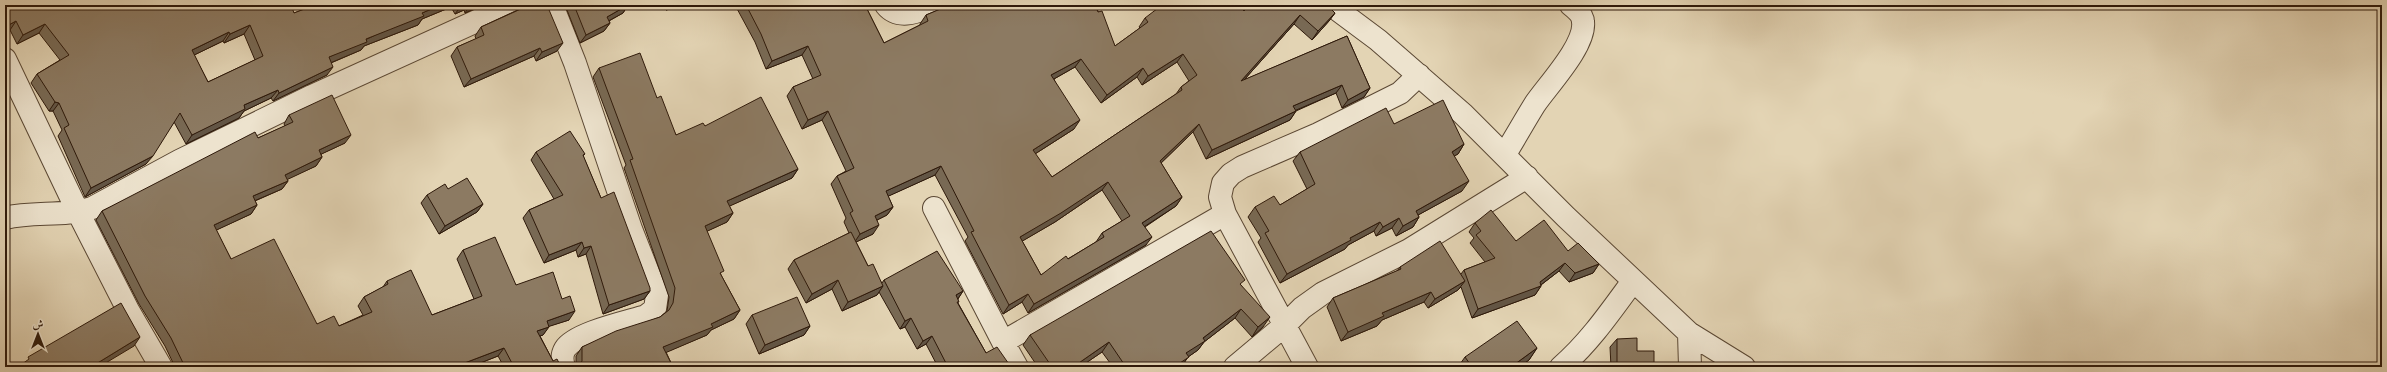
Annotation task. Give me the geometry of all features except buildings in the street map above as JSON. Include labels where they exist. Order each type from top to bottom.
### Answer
[{"type":"street","points":[[5,218],[35,214],[78,212],[92,208],[179,162],[312,96],[512,5]]},
{"type":"street","points":[[552,5],[575,63],[631,229],[657,295],[655,309],[646,316],[577,339],[565,349],[562,361],[564,367]]},
{"type":"street","points":[[886,5],[891,12],[899,14],[915,12],[936,5]]},
{"type":"street","points":[[1331,5],[1378,40],[1419,74],[1505,154],[1633,281],[1689,332],[1744,367]]},
{"type":"street","points":[[1505,154],[1536,104],[1565,65],[1579,41],[1583,22],[1582,17],[1571,5]]},
{"type":"street","points":[[5,59],[78,212],[128,310],[161,367]]},
{"type":"street","points":[[1307,367],[1226,214],[1220,197],[1223,183],[1231,174],[1242,167],[1318,134],[1400,93],[1419,74]]},
{"type":"street","points":[[1235,367],[1285,325],[1302,308],[1323,293],[1409,250],[1527,177]]},
{"type":"street","points":[[934,208],[1017,367]]},
{"type":"street","points":[[1004,342],[1226,214]]},
{"type":"street","points":[[1561,367],[1572,357],[1603,322],[1633,281]]},
{"type":"street","points":[[1689,332],[1690,367]]}]
